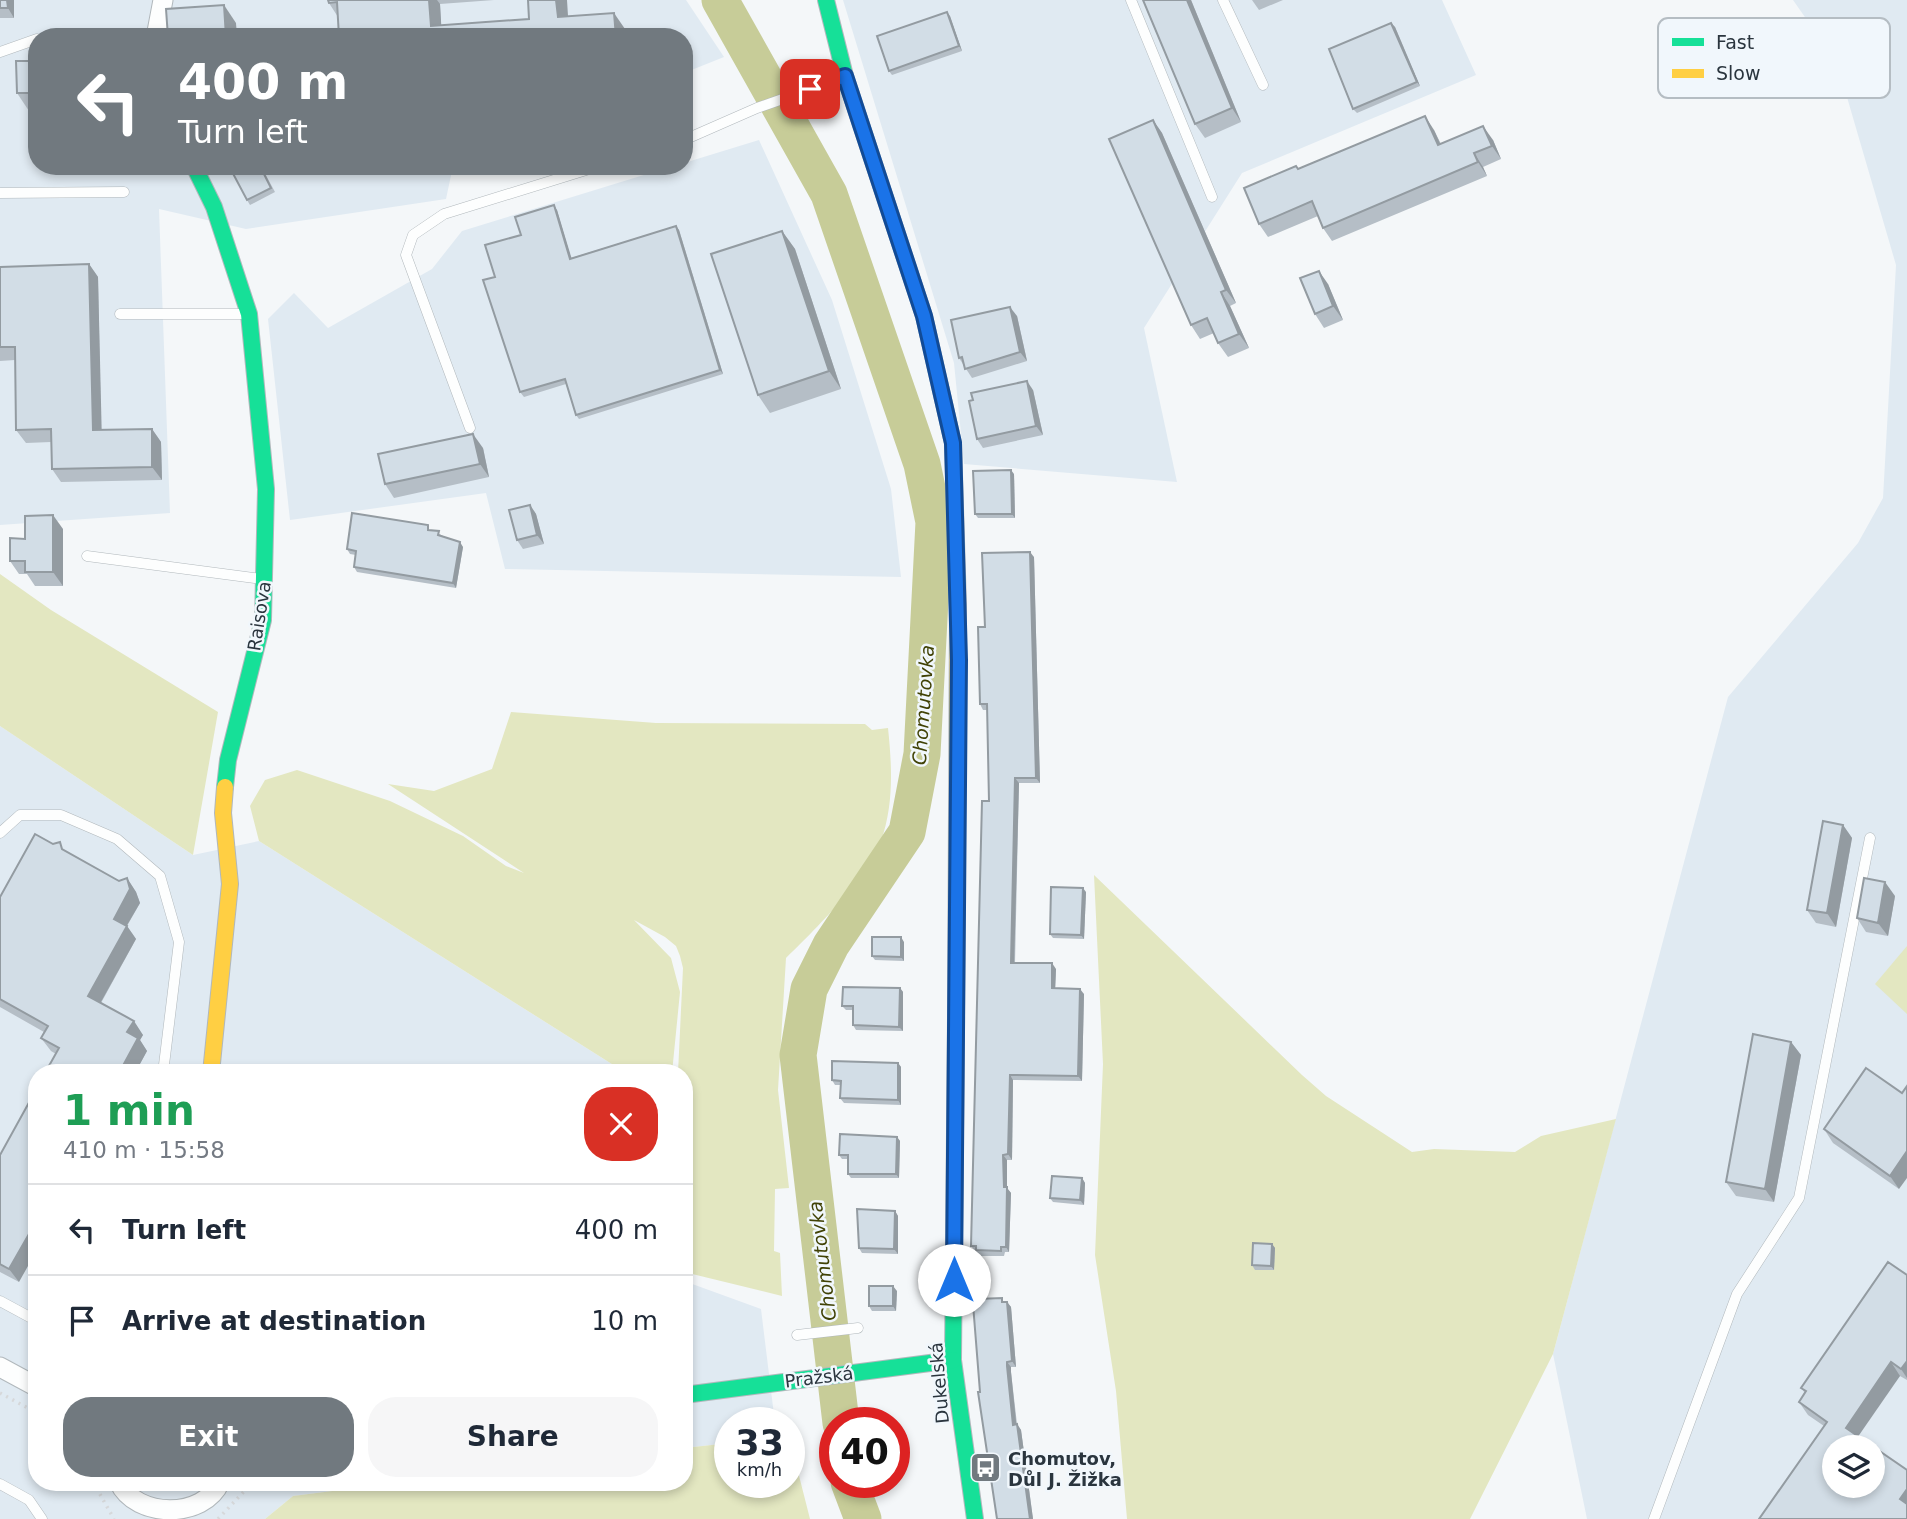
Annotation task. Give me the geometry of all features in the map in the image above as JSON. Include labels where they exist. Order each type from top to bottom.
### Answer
[{"type":"street","points":[[158,28],[163,0]]},
{"type":"street","name":"Dukelská","points":[[826,0],[845,76],[924,316],[953,443],[959,660],[953,1360],[975,1519]]},
{"type":"street","name":"Raisova","points":[[198,175],[214,207],[249,314],[266,489],[263,620],[228,760],[223,813],[230,884],[212,1064]]},
{"type":"street","name":"Pražská","points":[[693,1394],[953,1360]]},
{"type":"street","points":[[0,1367],[28,1382]]},
{"type":"street","points":[[125,1491],[131,1501],[146,1512],[164,1518],[196,1510],[209,1501],[215,1491]]},
{"type":"lane","points":[[1131,0],[1212,197]]},
{"type":"lane","points":[[1223,0],[1263,85]]},
{"type":"lane","points":[[0,52],[28,42]]},
{"type":"lane","points":[[693,136],[792,94],[845,76]]},
{"type":"lane","points":[[470,428],[406,255],[412,235],[444,214],[570,175]]},
{"type":"lane","points":[[0,193],[124,192]]},
{"type":"lane","points":[[120,314],[249,314]]},
{"type":"lane","points":[[87,556],[266,580]]},
{"type":"lane","points":[[0,833],[20,815],[61,815],[117,839],[160,876],[179,942],[164,1064]]},
{"type":"lane","points":[[1654,1519],[1737,1293],[1799,1198],[1870,838]]},
{"type":"lane","points":[[0,1301],[28,1316]]},
{"type":"lane","points":[[797,1335],[858,1328]]},
{"type":"lane","points":[[0,1484],[29,1500],[42,1519]]},
{"type":"path","points":[[0,1393],[28,1408]]},
{"type":"path","points":[[98,1491],[114,1519]]},
{"type":"path","points":[[218,1519],[244,1491]]},
{"type":"shaded area","points":[[0,0],[686,0],[724,57],[693,69],[693,28],[28,28],[28,175],[451,175],[446,199],[246,229],[159,209],[170,513],[0,525]]},
{"type":"shaded area","points":[[843,0],[1442,0],[1476,75],[1242,173],[1144,328],[1177,482],[964,464],[954,363]]},
{"type":"shaded area","points":[[1793,0],[1907,0],[1907,1519],[1587,1519],[1553,1354],[1728,697],[1858,543],[1883,498],[1896,265],[1847,98],[1890,98],[1890,18],[1806,18]]},
{"type":"shaded area","points":[[759,140],[832,300],[891,489],[901,577],[505,569],[486,493],[290,520],[268,319],[294,293],[328,328],[432,269],[462,231],[644,175],[693,175],[693,160]]},
{"type":"shaded area","points":[[0,726],[193,855],[259,841],[612,1064],[28,1064],[28,1491],[332,1491],[293,1496],[265,1519],[0,1519]]},
{"type":"shaded area","points":[[693,1284],[761,1309],[773,1407],[714,1407],[714,1445],[693,1447]]},
{"type":"green space","points":[[0,574],[51,610],[218,712],[193,855],[0,726]]},
{"type":"green space","points":[[511,712],[656,723],[865,724],[872,730],[888,728],[891,785],[885,827],[875,855],[853,887],[786,958],[778,1090],[789,1188],[775,1189],[774,1251],[780,1253],[782,1296],[693,1274],[693,1064],[678,1064],[683,968],[676,946],[634,920],[671,958],[680,992],[673,1064],[612,1064],[259,841],[250,806],[265,780],[297,770],[390,801],[463,836],[506,866],[524,873],[388,784],[434,791],[492,769]]},
{"type":"green space","points":[[1094,875],[1326,1096],[1412,1152],[1434,1149],[1515,1152],[1541,1136],[1616,1119],[1553,1354],[1470,1519],[1127,1519],[1116,1391],[1095,1255],[1103,1064]]},
{"type":"green space","points":[[1907,946],[1907,1014],[1875,984]]},
{"type":"green space","points":[[714,1445],[714,1498],[805,1498],[810,1519],[265,1519],[293,1496],[332,1491],[693,1491],[693,1447]]},
{"type":"building","points":[[0,0],[7,0],[8,8],[0,8]]},
{"type":"building","points":[[328,0],[429,0],[431,26],[529,19],[528,0],[556,0],[558,17],[614,13],[615,28],[338,28],[337,2],[329,3]]},
{"type":"building","points":[[1143,0],[1187,0],[1232,108],[1195,124]]},
{"type":"building","points":[[224,5],[225,28],[167,28],[166,9]]},
{"type":"building","points":[[947,12],[959,46],[889,71],[877,36]]},
{"type":"building","points":[[1391,23],[1417,82],[1353,109],[1329,49]]},
{"type":"building","points":[[16,61],[28,61],[28,93],[17,93]]},
{"type":"building","points":[[1425,116],[1438,145],[1483,126],[1492,146],[1474,153],[1478,162],[1323,228],[1312,201],[1259,224],[1244,188],[1296,166],[1298,169]]},
{"type":"building","points":[[1153,120],[1226,290],[1221,292],[1239,334],[1218,343],[1207,318],[1191,325],[1109,139]]},
{"type":"building","points":[[234,175],[264,175],[271,188],[247,200]]},
{"type":"building","points":[[554,205],[570,259],[676,226],[720,370],[576,415],[565,379],[520,392],[483,280],[495,277],[485,245],[521,235],[515,217]]},
{"type":"building","points":[[782,231],[829,371],[758,395],[711,254]]},
{"type":"building","points":[[89,264],[93,430],[152,429],[152,467],[52,469],[51,429],[16,430],[15,347],[0,347],[0,267]]},
{"type":"building","points":[[1319,271],[1333,306],[1315,314],[1300,278]]},
{"type":"building","points":[[1010,307],[1020,352],[965,369],[962,357],[959,358],[951,320]]},
{"type":"building","points":[[1027,381],[1036,426],[977,439],[969,401],[973,400],[971,393]]},
{"type":"building","points":[[473,434],[480,464],[385,484],[378,454]]},
{"type":"building","points":[[1011,470],[1012,514],[975,514],[973,471]]},
{"type":"building","points":[[530,505],[537,535],[517,540],[509,510]]},
{"type":"building","points":[[352,513],[428,525],[428,530],[439,531],[438,535],[460,542],[453,583],[354,567],[356,551],[347,549]]},
{"type":"building","points":[[53,515],[53,572],[25,572],[25,561],[10,561],[10,538],[25,539],[25,516]]},
{"type":"building","points":[[1030,552],[1036,778],[1015,778],[1011,963],[1052,963],[1052,988],[1080,989],[1078,1076],[1010,1075],[1008,1154],[1003,1155],[1004,1187],[1007,1187],[1006,1247],[1001,1247],[1001,1251],[976,1250],[976,1246],[971,1246],[982,801],[989,801],[987,704],[980,704],[978,627],[985,627],[982,553]]},
{"type":"building","points":[[1823,821],[1843,825],[1827,913],[1807,910]]},
{"type":"building","points":[[35,834],[53,844],[60,842],[62,849],[119,881],[127,878],[130,889],[114,919],[127,926],[88,996],[134,1021],[127,1032],[138,1038],[124,1064],[50,1064],[59,1048],[41,1038],[48,1026],[0,999],[0,897]]},
{"type":"building","points":[[1864,878],[1885,882],[1878,923],[1857,918]]},
{"type":"building","points":[[1051,887],[1083,888],[1081,935],[1050,934]]},
{"type":"building","points":[[872,937],[901,937],[901,957],[872,956]]},
{"type":"building","points":[[843,987],[900,988],[899,1027],[853,1025],[853,1006],[842,1006]]},
{"type":"building","points":[[1753,1034],[1791,1042],[1765,1189],[1726,1182]]},
{"type":"building","points":[[832,1061],[898,1063],[898,1100],[840,1098],[841,1081],[832,1080]]},
{"type":"building","points":[[1866,1068],[1902,1093],[1907,1086],[1907,1151],[1890,1176],[1824,1129]]},
{"type":"building","points":[[28,1104],[28,1236],[9,1269],[0,1264],[0,1155]]},
{"type":"building","points":[[840,1134],[897,1137],[896,1174],[848,1174],[848,1155],[839,1155]]},
{"type":"building","points":[[1052,1176],[1082,1178],[1080,1200],[1050,1198]]},
{"type":"building","points":[[857,1209],[895,1211],[894,1249],[859,1248]]},
{"type":"building","points":[[1253,1243],[1272,1244],[1271,1266],[1252,1265]]},
{"type":"building","points":[[1888,1262],[1907,1275],[1907,1361],[1901,1369],[1891,1362],[1846,1428],[1856,1435],[1822,1435],[1822,1498],[1885,1498],[1885,1455],[1907,1470],[1907,1489],[1900,1499],[1907,1504],[1907,1519],[1759,1519],[1827,1422],[1799,1402],[1806,1391],[1801,1388]]},
{"type":"building","points":[[869,1286],[893,1286],[893,1306],[869,1306]]},
{"type":"building","points":[[1002,1298],[1002,1302],[1007,1302],[1012,1361],[1007,1362],[1007,1366],[1013,1425],[1017,1424],[1030,1519],[997,1519],[978,1392],[973,1304],[977,1304],[977,1299]]},
{"type":"waterway","name":"Chomutovka","points":[[720,0],[829,194],[922,464],[934,522],[922,754],[907,832],[831,945],[809,989],[798,1055],[839,1407]]},
{"type":"waterway","name":"Chomutovka","points":[[855,1498],[863,1519]]},
{"type":"traffic: fast","points":[[826,0],[845,76],[924,316],[953,443],[958,606]]},
{"type":"traffic: fast","points":[[198,175],[214,207],[249,314],[266,489],[263,620],[228,760],[225,787]]},
{"type":"traffic: fast","points":[[956,1018],[953,1360],[975,1519]]},
{"type":"traffic: fast","points":[[693,1394],[953,1360]]},
{"type":"traffic: slow","points":[[956,1018],[958,606]]},
{"type":"traffic: slow","points":[[212,1064],[230,884],[223,813],[225,787]]},
{"type":"place","name":"Chomutov, Důl J. Žižka","points":[[985,1468]]},
{"type":"route","points":[[810,89],[845,76],[924,316],[953,443],[959,660],[954,1280]]}]
